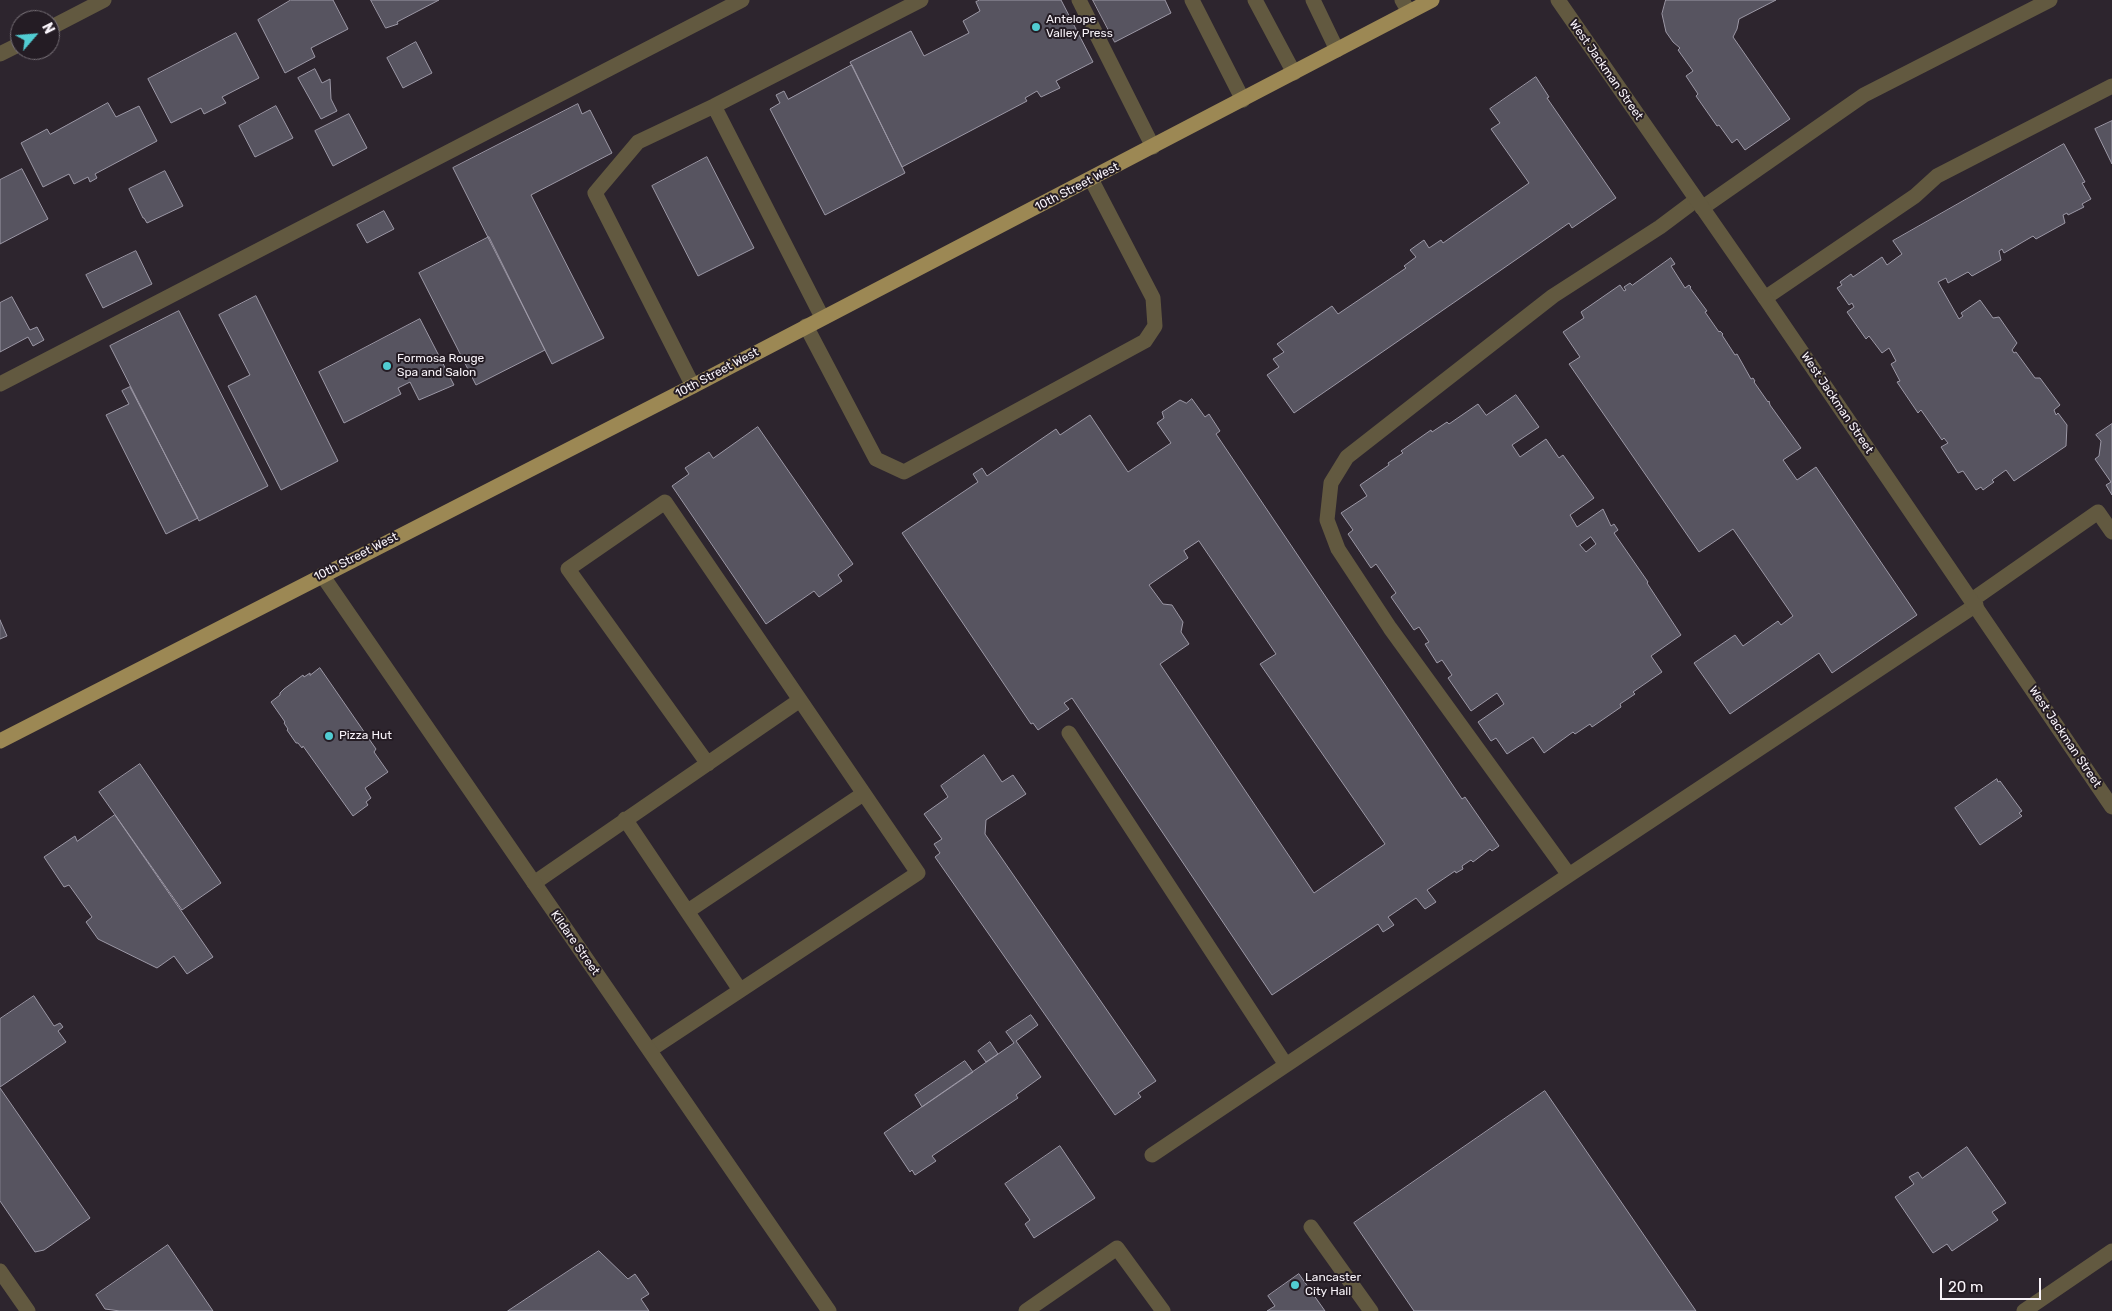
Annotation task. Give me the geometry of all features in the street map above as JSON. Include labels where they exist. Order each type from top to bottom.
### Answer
[{"type":"main road","name":"10th Street West","points":[[0,741],[693,386],[822,317],[1243,100],[1337,50],[1405,6],[1432,0]]},
{"type":"street","points":[[60,23],[104,0]]},
{"type":"street","points":[[0,384],[742,0]]},
{"type":"street","points":[[693,386],[596,193],[638,142],[714,106],[921,0]]},
{"type":"street","points":[[1079,0],[1153,147]]},
{"type":"street","points":[[1192,0],[1243,100]]},
{"type":"street","points":[[1255,0],[1294,73]]},
{"type":"street","points":[[1312,0],[1337,50]]},
{"type":"street","name":"West Jackman Street","points":[[1558,0],[2109,798]]},
{"type":"street","points":[[1569,874],[1390,628],[1338,550],[1327,520],[1331,483],[1347,457],[1553,296],[1699,204],[1864,95],[2050,0]]},
{"type":"street","points":[[1765,298],[1915,196],[1937,176],[2112,86]]},
{"type":"street","points":[[714,106],[822,317]]},
{"type":"street","points":[[806,326],[876,459],[904,472],[1145,341],[1150,334],[1155,326],[1153,298],[1091,179]]},
{"type":"street","points":[[650,1050],[918,873],[665,502],[568,569],[708,764]]},
{"type":"street","points":[[1152,1155],[1974,603],[2098,512],[2112,532]]},
{"type":"street","name":"Kildare Street","points":[[322,575],[829,1311]]},
{"type":"street","points":[[534,883],[800,700]]},
{"type":"street","points":[[1068,733],[1286,1065]]},
{"type":"street","points":[[688,911],[864,794]]},
{"type":"street","points":[[625,820],[740,990]]},
{"type":"street","points":[[1311,1227],[1371,1311]]},
{"type":"street","points":[[1026,1311],[1117,1248],[1163,1311]]},
{"type":"street","points":[[2024,1311],[2112,1251]]},
{"type":"street","points":[[0,1271],[28,1311]]},
{"type":"building","points":[[291,0],[333,0],[348,29],[311,48],[315,57],[285,73],[258,20]]},
{"type":"building","points":[[371,0],[439,0],[397,22],[398,24],[386,28]]},
{"type":"building","points":[[980,0],[1061,0],[1093,62],[1056,81],[1060,88],[1041,97],[1037,91],[1025,98],[1027,101],[902,167],[850,62],[911,31],[924,56],[969,33],[963,21],[980,11],[976,2]]},
{"type":"building","points":[[1093,0],[1165,0],[1171,13],[1115,42]]},
{"type":"building","points":[[1666,0],[1776,0],[1739,19],[1733,37],[1790,119],[1745,150],[1737,139],[1732,143],[1719,125],[1717,126],[1696,96],[1698,94],[1686,76],[1693,71],[1678,50],[1680,48],[1666,32],[1662,14]]},
{"type":"building","points":[[236,33],[259,78],[222,97],[226,103],[204,114],[201,108],[171,123],[148,79]]},
{"type":"building","points":[[416,42],[432,73],[403,88],[387,58]]},
{"type":"building","points":[[852,65],[905,173],[825,215],[770,109],[780,103],[776,95],[784,91],[788,99]]},
{"type":"building","points":[[315,69],[322,83],[330,79],[331,99],[337,111],[321,119],[298,78]]},
{"type":"building","points":[[1536,77],[1549,97],[1547,98],[1616,198],[1572,228],[1569,223],[1294,413],[1267,375],[1279,367],[1273,359],[1284,352],[1277,344],[1332,306],[1338,314],[1406,268],[1404,266],[1416,257],[1410,250],[1424,240],[1429,248],[1441,240],[1443,243],[1529,183],[1491,129],[1500,123],[1490,109]]},
{"type":"building","points":[[108,103],[116,117],[139,106],[157,141],[95,174],[97,178],[90,182],[88,177],[74,184],[69,174],[43,187],[21,143],[47,129],[50,134]]},
{"type":"building","points":[[578,104],[582,114],[590,110],[612,153],[531,195],[604,338],[552,364],[453,168]]},
{"type":"building","points":[[276,106],[293,138],[255,157],[239,126]]},
{"type":"building","points":[[349,114],[367,148],[333,166],[315,131]]},
{"type":"building","points":[[2112,121],[2112,164],[2095,129]]},
{"type":"building","points":[[2064,144],[2085,182],[2082,183],[2091,199],[2082,204],[2084,207],[2068,215],[2067,213],[2063,215],[2065,223],[2036,239],[2033,236],[2004,253],[2002,249],[1999,251],[2001,260],[1972,276],[1968,272],[1948,283],[1946,278],[1938,282],[1959,319],[1963,316],[1961,313],[1980,300],[1993,318],[1999,317],[2017,343],[2012,350],[2014,353],[2016,352],[2035,378],[2040,378],[2060,405],[2054,410],[2056,415],[2058,413],[2067,425],[2066,446],[2014,481],[2006,470],[1992,480],[1994,482],[1983,490],[1981,487],[1976,490],[1963,471],[1958,473],[1941,447],[1948,443],[1944,438],[1942,440],[1921,410],[1918,413],[1897,382],[1900,381],[1891,364],[1896,361],[1889,348],[1882,353],[1869,336],[1866,339],[1847,312],[1854,307],[1852,303],[1849,305],[1837,288],[1842,285],[1840,282],[1851,274],[1853,277],[1882,257],[1887,265],[1902,254],[1893,241]]},
{"type":"building","points":[[707,157],[754,248],[698,276],[652,186]]},
{"type":"building","points":[[22,169],[48,219],[0,244],[0,180]]},
{"type":"building","points":[[165,171],[183,206],[147,223],[129,189]]},
{"type":"building","points":[[384,211],[394,229],[367,243],[357,225]]},
{"type":"building","points":[[489,237],[545,350],[476,385],[419,273]]},
{"type":"building","points":[[136,251],[152,284],[103,308],[86,275]]},
{"type":"building","points":[[1671,258],[1675,264],[1671,266],[1685,288],[1689,285],[1691,287],[1707,311],[1705,312],[1719,332],[1723,334],[1751,379],[1753,378],[1801,448],[1783,460],[1797,480],[1816,467],[1917,615],[1832,673],[1819,653],[1730,714],[1694,663],[1735,635],[1743,646],[1778,621],[1781,625],[1793,616],[1733,529],[1699,552],[1569,364],[1580,357],[1563,332],[1584,318],[1581,312],[1620,285],[1624,291],[1626,290],[1624,287],[1630,283],[1632,285]]},
{"type":"building","points":[[256,296],[338,461],[281,490],[228,386],[250,375],[219,315]]},
{"type":"building","points":[[12,297],[30,330],[37,327],[44,340],[33,346],[28,337],[0,352],[0,303]]},
{"type":"building","points":[[179,311],[268,486],[199,521],[110,346]]},
{"type":"building","points":[[420,319],[454,385],[419,400],[410,382],[398,388],[401,394],[344,423],[319,372]]},
{"type":"building","points":[[130,387],[198,518],[166,534],[106,415],[129,404],[122,391]]},
{"type":"building","points":[[1516,395],[1539,427],[1512,445],[1520,457],[1546,439],[1559,458],[1563,455],[1594,498],[1570,515],[1577,527],[1603,509],[1611,526],[1614,524],[1618,530],[1614,533],[1648,582],[1681,635],[1651,656],[1662,672],[1633,692],[1635,694],[1620,704],[1621,707],[1592,727],[1590,724],[1575,734],[1573,732],[1544,753],[1533,737],[1507,754],[1496,738],[1491,741],[1478,722],[1504,704],[1497,693],[1471,711],[1448,678],[1452,675],[1442,660],[1437,663],[1425,644],[1429,642],[1419,627],[1414,630],[1391,597],[1396,593],[1376,564],[1371,568],[1348,534],[1353,530],[1341,513],[1367,496],[1360,485],[1389,465],[1388,463],[1403,453],[1401,451],[1431,430],[1432,432],[1447,422],[1449,424],[1478,404],[1486,415]],"holes":[[[1591,537],[1596,544],[1586,552],[1580,545]]]},
{"type":"building","points":[[1192,399],[1205,417],[1209,414],[1220,431],[1216,434],[1462,799],[1465,797],[1499,846],[1492,851],[1490,849],[1473,862],[1471,860],[1462,866],[1463,869],[1456,873],[1455,871],[1427,890],[1436,902],[1425,909],[1416,898],[1388,917],[1394,925],[1383,932],[1378,924],[1272,995],[1072,698],[1064,703],[1069,709],[1038,730],[1033,723],[1031,724],[902,533],[978,482],[973,474],[982,468],[987,476],[1056,429],[1060,435],[1090,415],[1128,472],[1171,443],[1157,423],[1164,418],[1162,412],[1180,400],[1186,403]],"holes":[[[1199,541],[1276,654],[1260,664],[1385,844],[1314,893],[1160,664],[1189,644],[1181,632],[1183,622],[1172,605],[1163,604],[1149,585],[1188,558],[1184,551]]]},
{"type":"building","points":[[2112,424],[2112,495],[2106,485],[2111,482],[2095,459],[2099,456],[2101,441],[2096,435]]},
{"type":"building","points":[[758,427],[853,564],[838,575],[842,581],[819,597],[814,591],[766,624],[672,486],[689,474],[685,468],[709,452],[713,458]]},
{"type":"building","points":[[0,620],[7,636],[0,639]]},
{"type":"building","name":"Pizza Hut","points":[[320,668],[376,749],[374,752],[388,772],[365,788],[371,798],[366,802],[368,805],[353,816],[303,746],[302,748],[296,743],[287,730],[285,722],[271,702],[284,689],[303,675],[304,677],[310,673],[310,675]]},
{"type":"building","points":[[984,755],[1002,782],[1013,775],[1026,794],[986,820],[985,834],[1156,1081],[1138,1093],[1141,1097],[1115,1115],[935,857],[940,853],[934,844],[942,839],[924,814],[948,797],[941,786]]},
{"type":"building","points":[[140,764],[221,883],[182,910],[99,792]]},
{"type":"building","points":[[1997,779],[2022,811],[2019,813],[2022,816],[1980,845],[1955,808]]},
{"type":"building","points":[[115,815],[213,957],[187,974],[174,956],[157,968],[98,939],[86,922],[92,917],[69,885],[64,887],[44,857],[75,836],[77,841]]},
{"type":"building","points":[[34,996],[54,1026],[60,1023],[63,1027],[58,1031],[66,1042],[0,1087],[0,1019]]},
{"type":"building","points":[[1031,1015],[1038,1025],[1016,1041],[1041,1077],[1016,1095],[1018,1098],[932,1156],[936,1161],[915,1175],[912,1170],[910,1172],[884,1133],[1014,1043],[1006,1032]]},
{"type":"building","points":[[990,1042],[998,1054],[986,1062],[978,1051]]},
{"type":"building","points":[[965,1061],[973,1072],[922,1107],[915,1095]]},
{"type":"building","points":[[0,1088],[90,1218],[44,1250],[35,1252],[0,1201]]},
{"type":"building","points":[[1545,1091],[1696,1311],[1414,1311],[1354,1223]]},
{"type":"building","points":[[1060,1146],[1095,1198],[1034,1238],[1025,1224],[1030,1220],[1005,1184]]},
{"type":"building","points":[[1967,1147],[2006,1203],[1992,1212],[1998,1220],[1952,1251],[1947,1244],[1933,1253],[1895,1197],[1914,1184],[1909,1177],[1918,1172],[1922,1178]]},
{"type":"building","points":[[168,1245],[213,1311],[120,1311],[105,1309],[96,1295]]},
{"type":"building","points":[[599,1251],[628,1279],[635,1274],[649,1294],[641,1299],[649,1311],[508,1311]]},
{"type":"building","name":"Lancaster City Hall","points":[[1299,1274],[1325,1311],[1267,1311],[1275,1306],[1268,1296]]},
{"type":"place","name":"Antelope Valley Press","points":[[1036,27]]},
{"type":"place","name":"Formosa Rouge Spa and Salon","points":[[387,366]]},
{"type":"place","name":"Pizza Hut","points":[[329,736]]},
{"type":"place","name":"Lancaster City Hall","points":[[1295,1285]]}]
